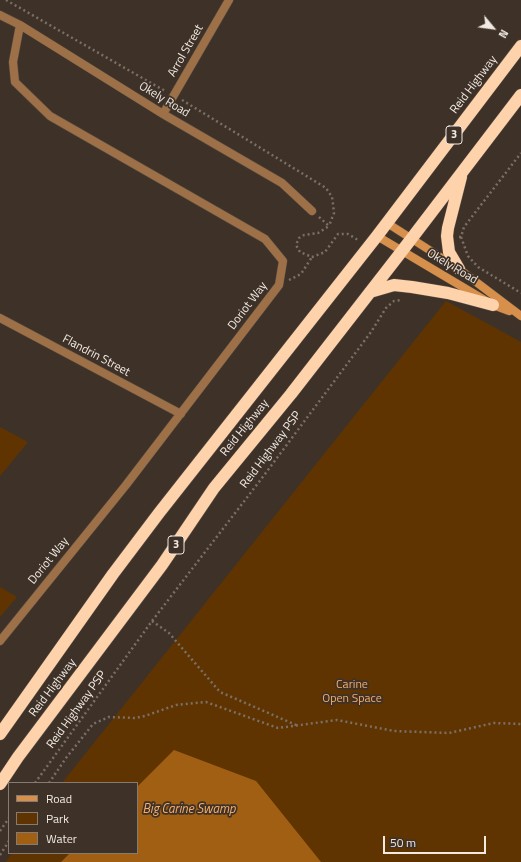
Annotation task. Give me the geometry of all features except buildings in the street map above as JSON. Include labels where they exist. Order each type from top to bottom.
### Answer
[{"type":"highway","name":"Reid Highway","points":[[0,734],[113,574],[159,513],[368,248],[521,46]]},
{"type":"highway","name":"Reid Highway","points":[[0,784],[18,757],[162,565],[214,488],[370,292],[521,95]]},
{"type":"highway","points":[[459,269],[449,252],[447,236],[463,172]]},
{"type":"highway","points":[[370,292],[394,285],[448,293],[492,305]]},
{"type":"main road","name":"Okely Road","points":[[387,223],[459,269],[519,315]]},
{"type":"main road","name":"Okely Road","points":[[377,236],[492,305],[519,315]]},
{"type":"street","name":"Arrol Street","points":[[163,114],[229,0]]},
{"type":"street","name":"Okely Road","points":[[0,15],[163,114],[282,183],[312,211]]},
{"type":"street","name":"Doriot Way","points":[[0,641],[126,485],[279,286],[283,261],[265,239],[50,116],[15,82],[13,62],[20,26]]},
{"type":"street","name":"Flandrin Street","points":[[0,318],[181,414]]},
{"type":"path","points":[[6,0],[174,95],[326,188],[332,197],[334,213],[329,226],[318,233],[304,235],[299,238],[296,245],[300,252],[312,257]]},
{"type":"path","points":[[521,153],[464,227],[461,237],[468,256],[478,267],[521,293]]},
{"type":"path","points":[[312,211],[329,226]]},
{"type":"path","points":[[279,286],[301,274],[312,257],[325,252],[338,234],[348,234],[368,248]]},
{"type":"path","points":[[447,236],[461,237]]},
{"type":"path","name":"Reid Highway PSP","points":[[36,782],[152,621],[371,332],[386,308],[394,301],[410,299],[412,287]]},
{"type":"path","points":[[152,621],[169,633],[220,692],[296,725]]},
{"type":"path","points":[[50,782],[66,758],[93,724],[109,717],[135,718],[145,716],[176,705],[206,702],[278,728],[337,720],[394,731],[449,733],[494,723],[521,724]]},
{"type":"path","points":[[0,831],[8,819]]},
{"type":"path","points":[[0,855],[8,843]]},
{"type":"green space","name":"Carine Open Space","points":[[446,301],[521,342],[521,862],[6,862],[11,854],[138,854],[138,782],[63,782]]},
{"type":"green space","points":[[0,427],[28,442],[0,476]]},
{"type":"green space","points":[[0,587],[17,597],[0,617]]},
{"type":"water","name":"Big Carine Swamp","points":[[174,750],[256,781],[321,862],[61,862],[69,854],[138,854],[138,786]]}]
